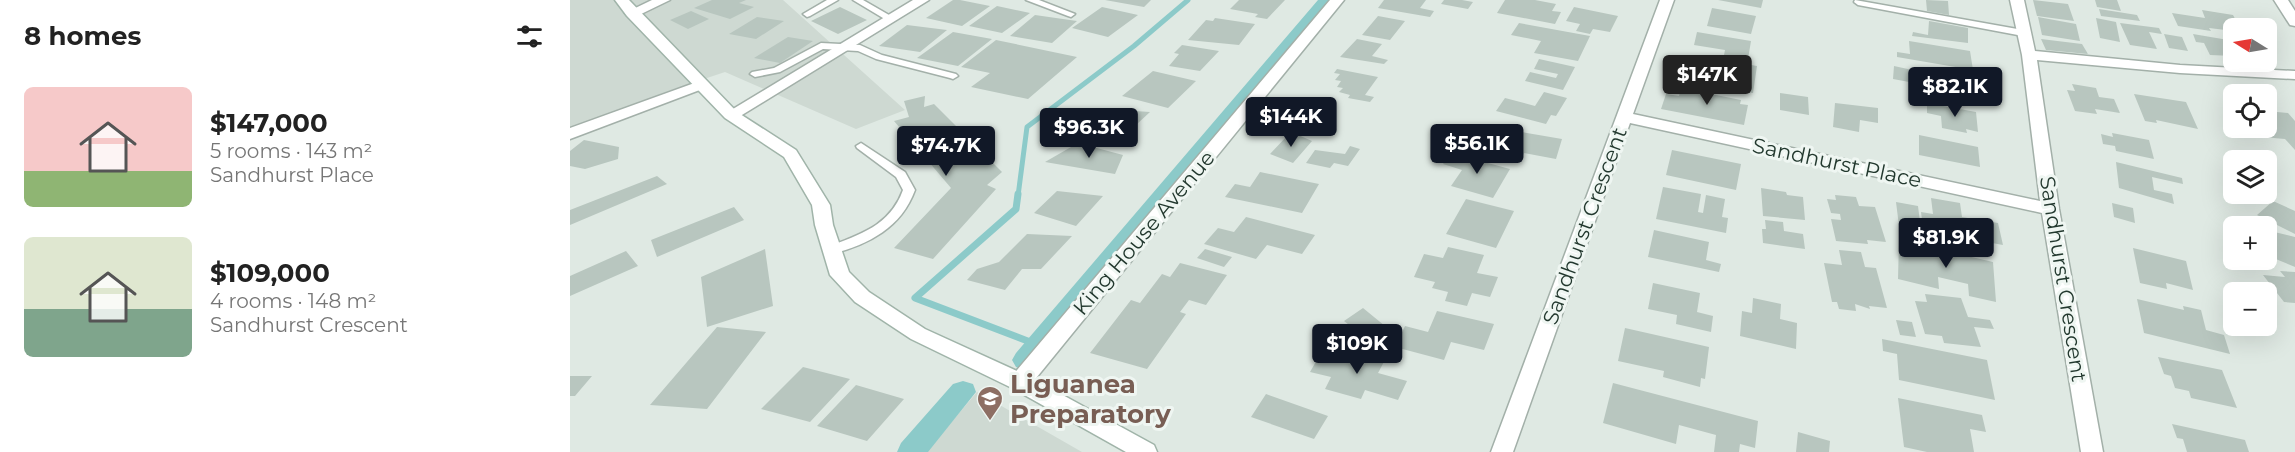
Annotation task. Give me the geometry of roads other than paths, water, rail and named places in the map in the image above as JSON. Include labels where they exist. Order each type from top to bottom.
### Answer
[{"type":"street","points":[[627,7],[663,0]]},
{"type":"street","points":[[732,115],[922,0]]},
{"type":"street","name":"King House Avenue","points":[[1020,382],[1337,0]]},
{"type":"street","name":"Sandhurst Crescent","points":[[1502,452],[1667,0]]},
{"type":"street","name":"Sandhurst Crescent","points":[[2017,0],[2029,55],[2049,209],[2092,452]]},
{"type":"street","points":[[2281,0],[2295,22]]},
{"type":"street","points":[[627,7],[700,85],[732,115],[790,154],[821,205],[840,275],[862,297],[918,334],[1020,382],[1146,452]]},
{"type":"street","points":[[2029,55],[2180,69],[2295,75]]},
{"type":"street","points":[[570,134],[700,85]]},
{"type":"street","name":"Sandhurst Place","points":[[1624,117],[2049,209]]},
{"type":"lane","points":[[807,14],[834,0]]},
{"type":"lane","points":[[857,0],[891,19]]},
{"type":"lane","points":[[1030,0],[1071,14]]},
{"type":"lane","points":[[1858,2],[2023,33]]},
{"type":"lane","points":[[755,74],[777,70],[821,46],[845,46],[953,76]]},
{"type":"lane","points":[[832,250],[876,232],[897,216],[906,202],[909,190],[901,175],[861,146]]},
{"type":"waterway","points":[[1018,196],[1027,127],[1134,46],[1188,0]]},
{"type":"waterway","points":[[1025,360],[1327,0]]},
{"type":"waterway","points":[[1018,194],[1016,209],[915,298],[1038,345]]},
{"type":"waterway","points":[[911,452],[963,392]]},
{"type":"place","name":"Liguanea Preparatory","points":[[990,422]]}]
